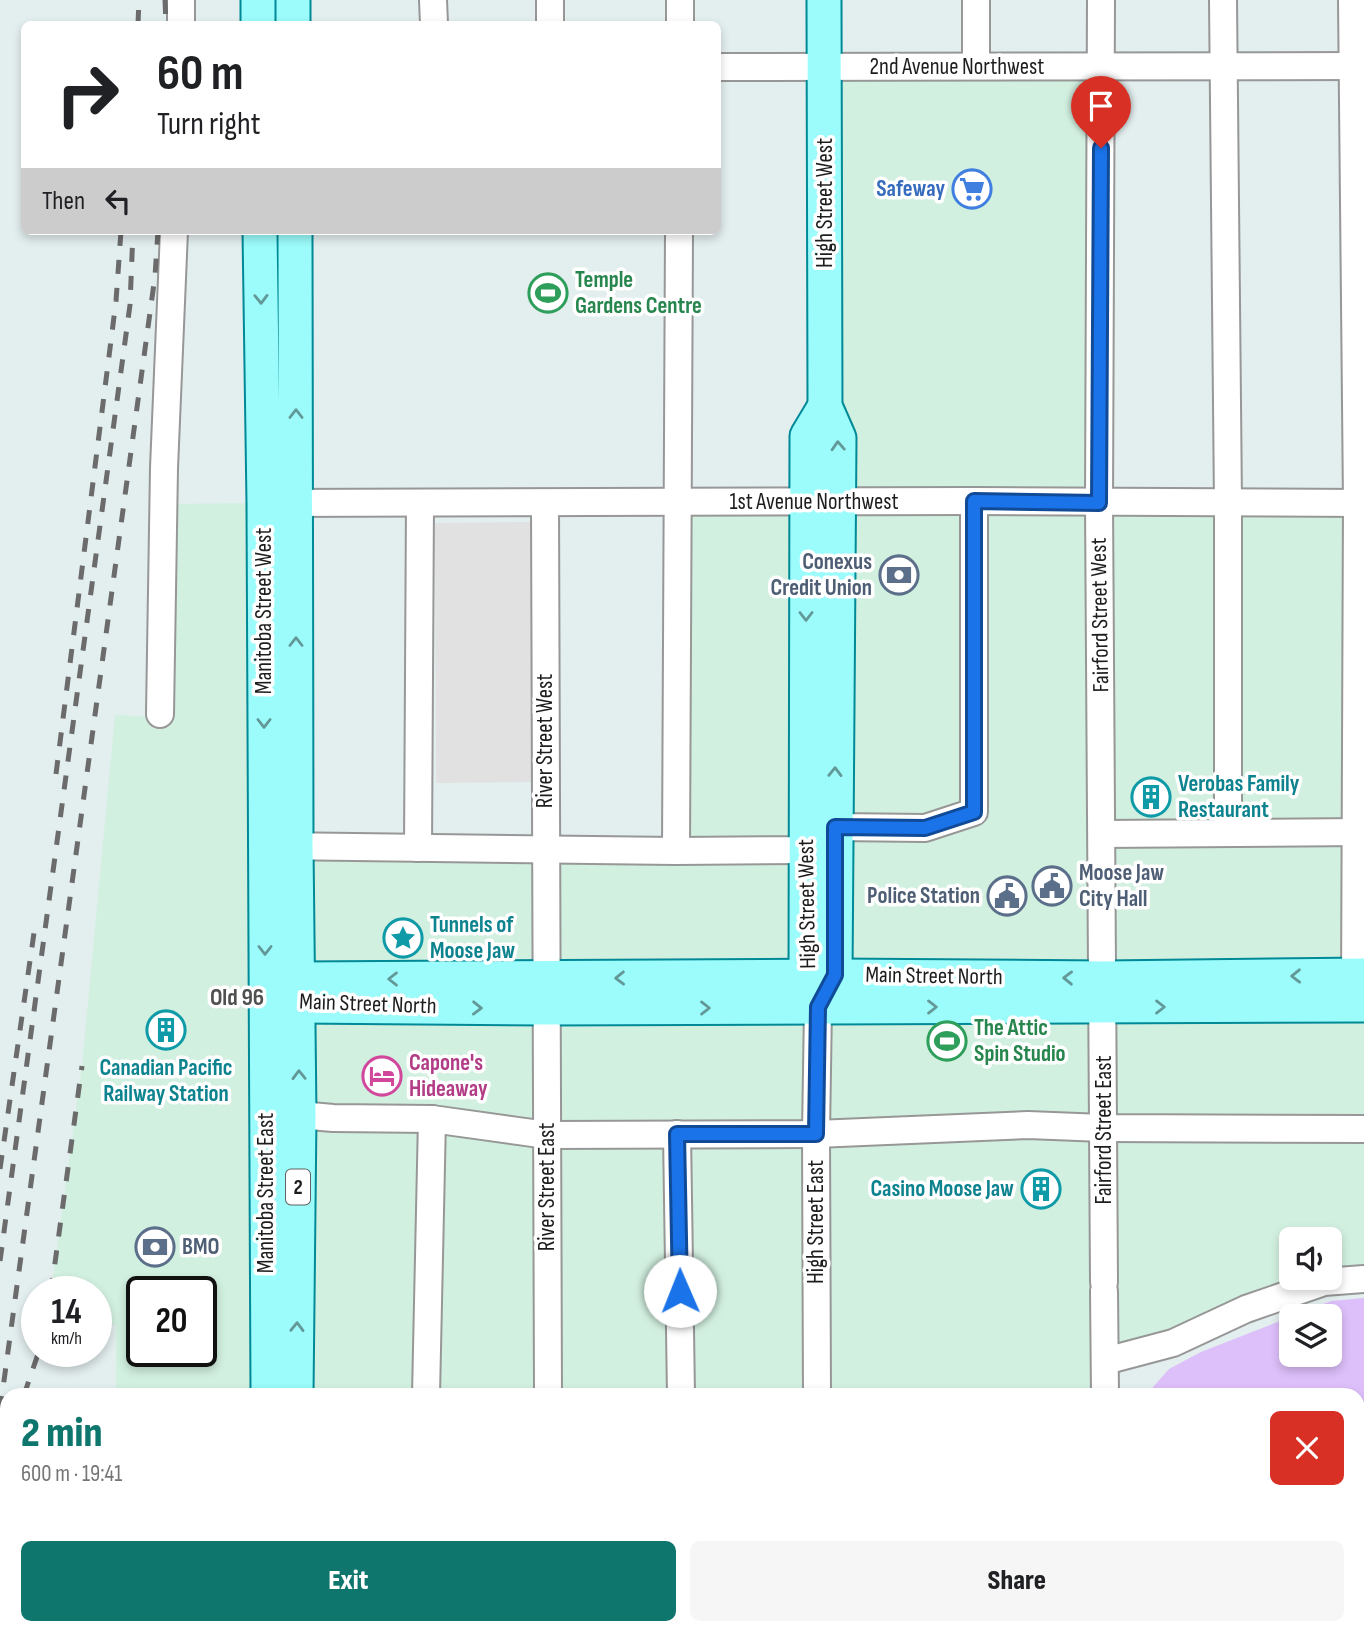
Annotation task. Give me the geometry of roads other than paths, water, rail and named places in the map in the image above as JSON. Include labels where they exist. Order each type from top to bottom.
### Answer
[{"type":"main road","points":[[258,0],[258,21]]},
{"type":"main road","points":[[293,0],[293,21]]},
{"type":"main road","name":"High Street West","points":[[820,976],[806,850],[822,503],[839,438],[825,406],[824,0]]},
{"type":"main road","name":"Manitoba Street West","points":[[260,235],[264,503],[280,846],[298,992]]},
{"type":"main road","name":"Manitoba Street West","points":[[265,991],[280,846],[297,503],[295,235]]},
{"type":"main road","name":"High Street West","points":[[818,1007],[835,827],[822,503]]},
{"type":"main road","name":"Main Street North","points":[[546,993],[820,976],[1104,993]]},
{"type":"main road","name":"Main Street North","points":[[265,991],[546,993],[818,1007],[1104,993],[1360,990]]},
{"type":"main road","name":"Manitoba Street East","points":[[265,991],[268,1388]]},
{"type":"main road","name":"Manitoba Street East","points":[[296,1388],[298,992]]},
{"type":"street","points":[[181,0],[181,21]]},
{"type":"street","points":[[433,0],[434,21]]},
{"type":"street","points":[[550,0],[550,21]]},
{"type":"street","points":[[680,0],[680,21]]},
{"type":"street","points":[[975,0],[975,66]]},
{"type":"street","name":"Fairford Street West","points":[[1101,0],[1099,503],[1104,993]]},
{"type":"street","points":[[1223,0],[1228,833]]},
{"type":"street","points":[[1352,0],[1358,66],[1360,990]]},
{"type":"street","name":"2nd Avenue Northwest","points":[[721,67],[1358,66]]},
{"type":"street","points":[[160,714],[164,468],[174,235]]},
{"type":"street","points":[[676,851],[679,235]]},
{"type":"street","points":[[280,846],[806,850],[835,827],[925,828],[974,812],[974,501]]},
{"type":"street","name":"1st Avenue Northwest","points":[[264,503],[1361,503]]},
{"type":"street","points":[[418,848],[420,503]]},
{"type":"street","name":"River Street West","points":[[545,503],[546,993]]},
{"type":"street","points":[[1102,834],[1360,832]]},
{"type":"street","name":"River Street East","points":[[546,993],[548,1388]]},
{"type":"street","name":"Fairford Street East","points":[[1104,993],[1105,1388]]},
{"type":"street","name":"High Street East","points":[[817,1388],[818,1007]]},
{"type":"street","points":[[299,1115],[432,1119],[547,1135],[816,1134],[1028,1125],[1103,1128],[1364,1129]]},
{"type":"street","points":[[426,1388],[432,1119]]},
{"type":"street","points":[[677,1134],[681,1388]]},
{"type":"street","points":[[1105,1361],[1173,1343],[1246,1309],[1324,1282],[1364,1279]]},
{"type":"railway","points":[[138,21],[139,0]]},
{"type":"railway","points":[[165,0],[166,21]]},
{"type":"railway","points":[[56,774],[116,301],[121,235]]},
{"type":"railway","points":[[0,1261],[130,305],[133,235]]},
{"type":"railway","points":[[3,1388],[155,276],[158,235]]},
{"type":"railway","points":[[0,1169],[35,926]]},
{"type":"railway","points":[[53,1276],[82,1066]]},
{"type":"railway","points":[[26,1388],[34,1367]]},
{"type":"place","name":"Safeway","points":[[972,189]]},
{"type":"place","name":"Temple Gardens Centre","points":[[548,293]]},
{"type":"place","name":"Conexus Credit Union","points":[[899,575]]},
{"type":"place","name":"Verobas Family Restaurant","points":[[1151,797]]},
{"type":"place","name":"Moose Jaw City Hall","points":[[1052,886]]},
{"type":"place","name":"Police Station","points":[[1007,896]]},
{"type":"place","name":"Tunnels of Moose Jaw","points":[[403,938]]},
{"type":"place","name":"Canadian Pacific Railway Station","points":[[166,1030]]},
{"type":"place","name":"The Attic Spin Studio","points":[[947,1041]]},
{"type":"place","name":"Capone's Hideaway","points":[[382,1076]]},
{"type":"place","name":"Casino Moose Jaw","points":[[1041,1189]]},
{"type":"place","name":"BMO","points":[[155,1247]]},
{"type":"district","name":"Old 96","points":[[237,997]]}]
